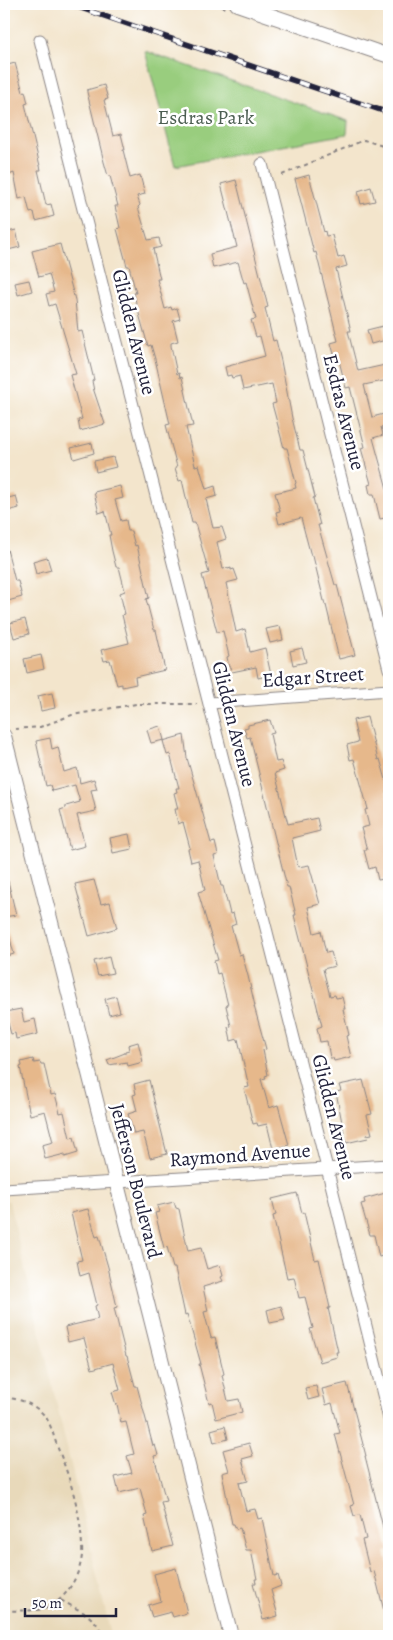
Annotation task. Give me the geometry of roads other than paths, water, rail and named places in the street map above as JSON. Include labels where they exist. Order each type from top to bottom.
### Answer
[{"type":"street","points":[[237,4],[389,56]]},
{"type":"street","name":"Glidden Avenue","points":[[40,40],[205,703],[328,1168],[389,1419]]},
{"type":"street","name":"Esdras Avenue","points":[[262,164],[389,669]]},
{"type":"street","name":"Edgar Street","points":[[205,703],[389,690]]},
{"type":"street","name":"Jefferson Boulevard","points":[[7,738],[116,1182],[231,1636]]},
{"type":"street","name":"Raymond Avenue","points":[[4,1190],[389,1165]]},
{"type":"railway","points":[[69,4],[389,113]]},
{"type":"park label","name":"Esdras Park","points":[[206,117]]}]
